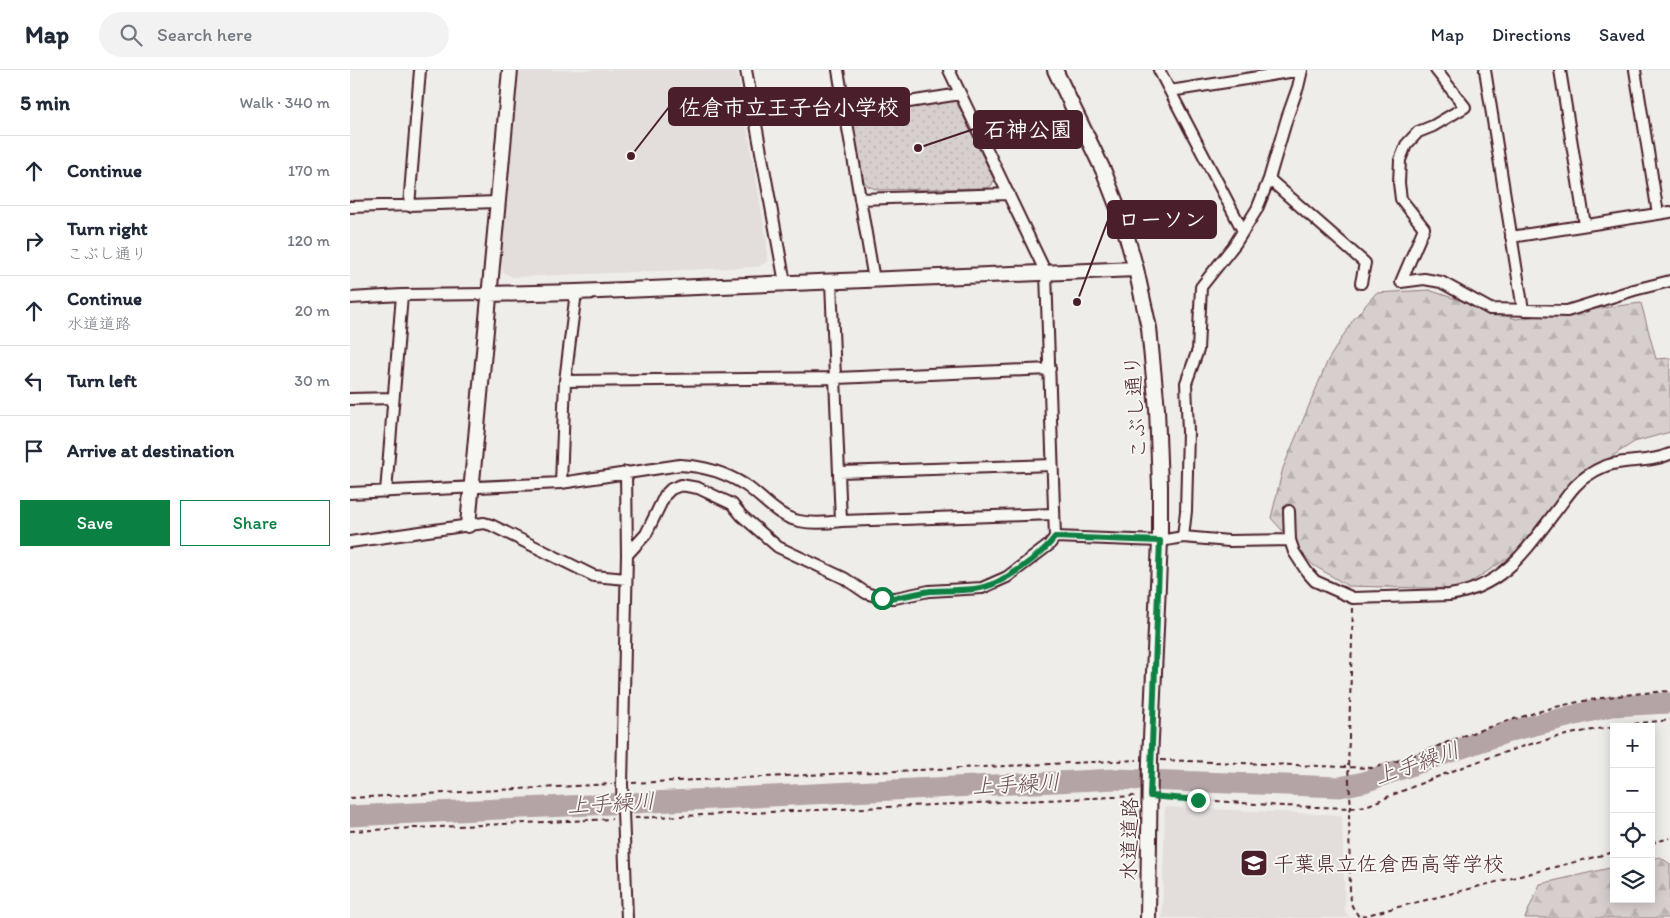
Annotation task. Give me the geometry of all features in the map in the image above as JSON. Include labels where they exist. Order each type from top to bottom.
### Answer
[{"type":"street","points":[[409,206],[420,70]]},
{"type":"street","points":[[468,525],[496,202],[510,70]]},
{"type":"street","points":[[746,70],[785,283]]},
{"type":"street","points":[[838,70],[874,280]]},
{"type":"street","points":[[627,556],[646,534],[664,495],[671,489],[681,485],[698,488],[732,504],[742,516],[778,547],[844,578],[866,593],[882,598],[982,588],[1007,577],[1049,545],[1055,537],[1046,273],[949,70]]},
{"type":"street","name":"こぶし通り","points":[[1055,70],[1104,172],[1121,216],[1136,269],[1149,328],[1158,409],[1160,541],[1150,760]]},
{"type":"street","points":[[1159,70],[1243,230]]},
{"type":"street","points":[[1170,91],[1302,70],[1269,179],[1256,209],[1235,244],[1201,287],[1198,350],[1186,383],[1188,432],[1186,511],[1183,537]]},
{"type":"street","points":[[1436,70],[1465,108],[1418,132],[1406,145],[1400,160],[1399,183],[1401,199],[1424,228],[1401,282],[1424,279],[1442,282],[1490,309],[1567,311],[1670,281]]},
{"type":"street","points":[[1485,70],[1523,310]]},
{"type":"street","points":[[1560,70],[1585,225]]},
{"type":"street","points":[[1635,70],[1658,214]]},
{"type":"street","points":[[845,112],[960,94]]},
{"type":"street","points":[[1269,179],[1365,263],[1361,283]]},
{"type":"street","points":[[860,199],[1009,194]]},
{"type":"street","points":[[350,207],[496,202]]},
{"type":"street","points":[[1511,237],[1670,212]]},
{"type":"street","points":[[350,298],[402,295],[576,292],[1136,269]]},
{"type":"street","points":[[831,282],[841,521]]},
{"type":"street","points":[[561,483],[564,381],[576,292]]},
{"type":"street","points":[[386,492],[402,295]]},
{"type":"street","points":[[564,381],[836,378],[1050,369]]},
{"type":"street","points":[[350,399],[393,398]]},
{"type":"street","points":[[1289,511],[1290,540],[1294,552],[1315,581],[1353,598],[1449,595],[1465,592],[1484,585],[1499,576],[1517,561],[1576,484],[1590,474],[1619,461],[1653,459],[1670,454]]},
{"type":"street","points":[[350,493],[561,483],[626,472],[694,465],[723,474],[745,485],[784,516],[815,524],[841,521],[1054,514]]},
{"type":"street","points":[[839,472],[1052,465]]},
{"type":"street","points":[[626,472],[627,556],[622,784],[627,918]]},
{"type":"street","points":[[350,542],[484,523],[594,576],[626,579]]},
{"type":"street","points":[[1055,537],[1160,541],[1183,537],[1229,541],[1290,540]]},
{"type":"street","name":"水道道路","points":[[1148,918],[1150,760]]},
{"type":"path","points":[[1353,598],[1348,768],[1351,808],[1349,812],[1350,894],[1352,906],[1359,918],[1610,853]]},
{"type":"path","points":[[350,798],[1150,760],[1372,768],[1533,713],[1575,702],[1639,693],[1670,691]]},
{"type":"path","points":[[350,831],[1150,796],[1274,805],[1351,808],[1366,806],[1467,765],[1550,739],[1614,726],[1670,720]]},
{"type":"path","points":[[1655,842],[1670,838]]},
{"type":"shaded area","points":[[518,70],[737,70],[767,242],[767,262],[758,267],[512,277],[504,273],[501,265]]},
{"type":"shaded area","name":"千葉県立佐倉西高等学校","points":[[1165,807],[1342,815],[1345,911],[1350,918],[1162,918]]},
{"type":"green space","points":[[955,99],[994,180],[992,185],[987,188],[878,190],[868,186],[863,180],[851,121],[856,114]]},
{"type":"green space","points":[[1429,290],[1516,319],[1641,303],[1656,359],[1670,358],[1670,432],[1634,442],[1571,483],[1515,553],[1461,589],[1348,586],[1313,565],[1271,518],[1283,468],[1328,360],[1353,320],[1376,293]]},
{"type":"green space","points":[[1660,857],[1670,864],[1670,918],[1525,918],[1540,884],[1610,868],[1610,903],[1655,903],[1655,858]]},
{"type":"waterway","name":"上手繰川","points":[[350,816],[1116,779],[1340,787],[1364,782],[1511,731],[1612,706],[1670,703]]},
{"type":"place","name":"石神公園","points":[[918,148]]},
{"type":"place","name":"佐倉市立王子台小学校","points":[[631,156]]},
{"type":"place","name":"ローソン","points":[[1077,302]]},
{"type":"place","name":"千葉県立佐倉西高等学校","points":[[1254,863]]},
{"type":"route","points":[[882,598],[982,588],[1007,577],[1049,545],[1055,537],[1160,541],[1150,796],[1198,800]]}]
